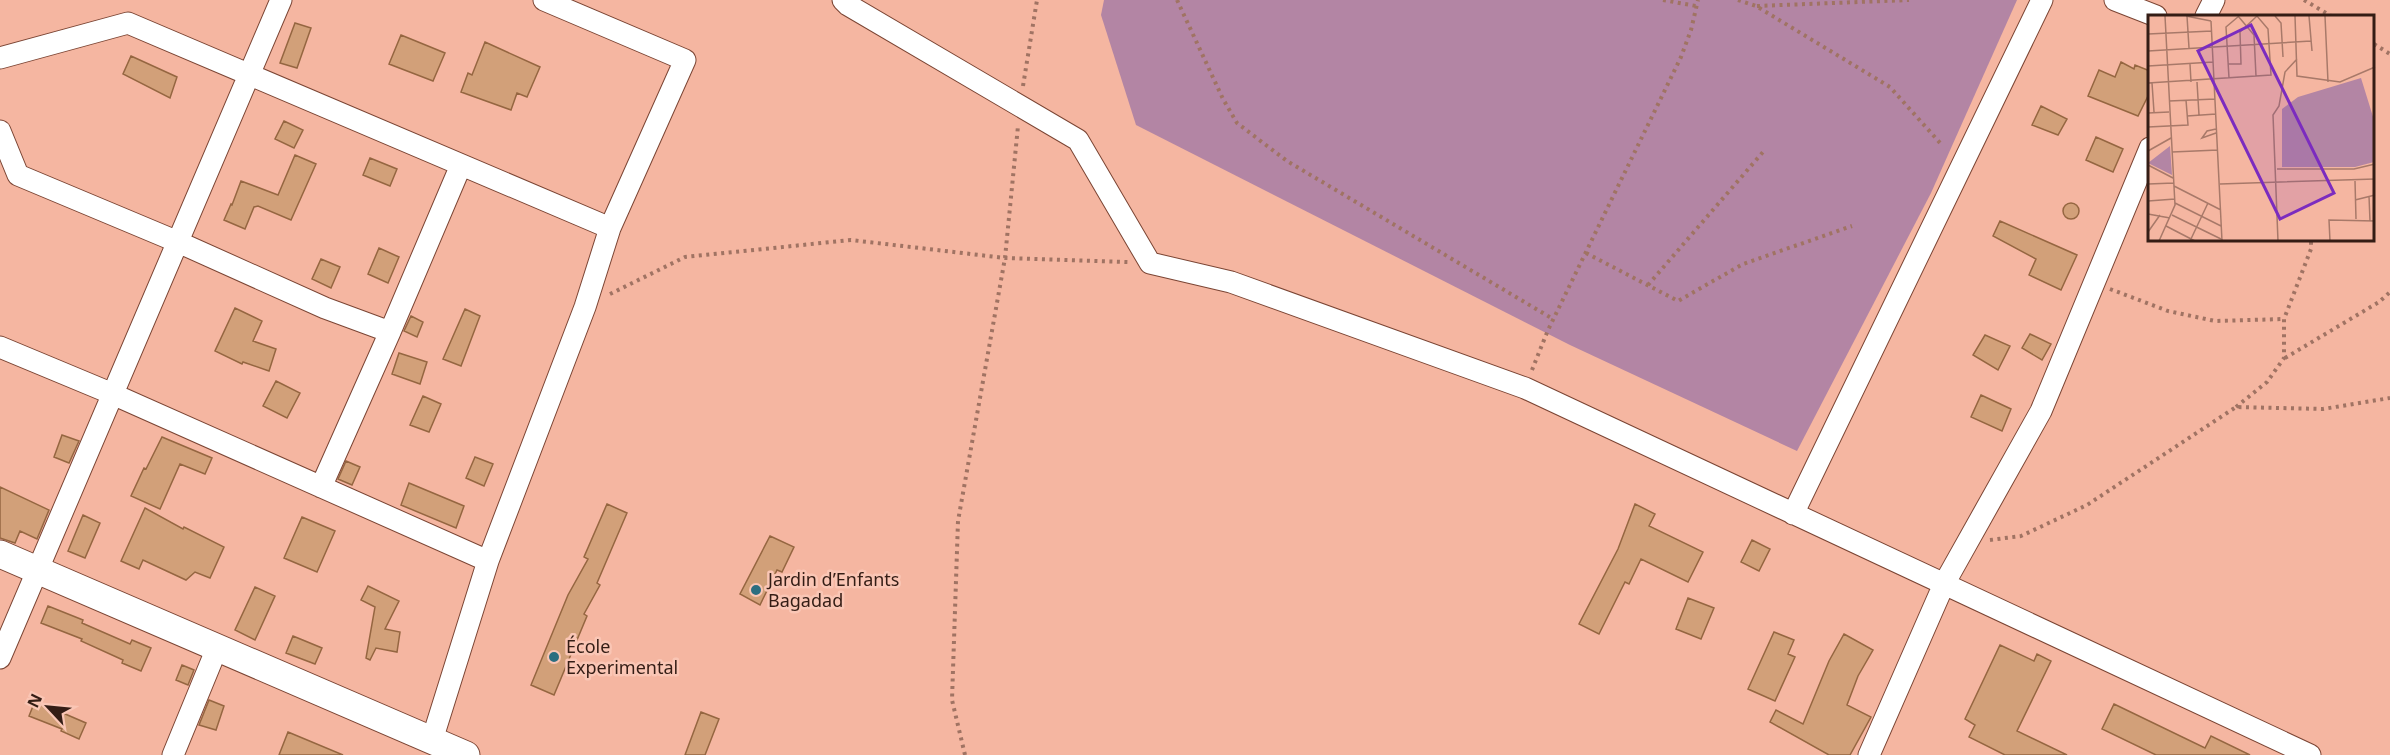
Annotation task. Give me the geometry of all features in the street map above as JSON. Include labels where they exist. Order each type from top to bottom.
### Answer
[{"type":"street","points":[[0,658],[280,0]]},
{"type":"street","points":[[429,748],[488,561],[585,306],[610,228],[685,60],[544,0]]},
{"type":"street","points":[[843,0],[1078,140],[1150,263],[1231,282],[1525,388],[2310,755]]},
{"type":"street","points":[[1793,514],[2042,0]]},
{"type":"street","points":[[2115,0],[2153,15]]},
{"type":"street","points":[[2206,15],[2214,0]]},
{"type":"street","points":[[0,58],[128,23],[610,228]]},
{"type":"street","points":[[0,131],[18,175],[325,308],[390,332]]},
{"type":"street","points":[[1869,755],[1944,584],[2041,411],[2148,153]]},
{"type":"street","points":[[321,487],[461,165]]},
{"type":"street","points":[[0,347],[488,561]]},
{"type":"street","points":[[0,554],[217,648],[429,748],[466,755]]},
{"type":"street","points":[[173,755],[217,648]]},
{"type":"path","points":[[965,755],[952,700],[958,521],[1005,258],[1020,106],[1037,0]]},
{"type":"path","points":[[1177,0],[1223,99],[1237,123],[1287,161],[1554,319]]},
{"type":"path","points":[[1663,0],[1696,6]]},
{"type":"path","points":[[1525,388],[1554,319],[1682,57],[1698,0]]},
{"type":"path","points":[[1738,0],[1756,6],[1890,87],[1941,144]]},
{"type":"path","points":[[1756,6],[1909,0]]},
{"type":"path","points":[[2304,0],[2329,15]]},
{"type":"path","points":[[2375,45],[2390,54]]},
{"type":"path","points":[[1648,285],[1763,152]]},
{"type":"path","points":[[1586,253],[1678,301],[1743,264],[1852,226]]},
{"type":"path","points":[[585,306],[685,257],[851,240],[1005,258],[1150,263]]},
{"type":"path","points":[[2284,358],[2284,319],[2311,249],[2311,242]]},
{"type":"path","points":[[2094,283],[2168,311],[2215,321],[2284,319]]},
{"type":"path","points":[[1967,543],[2020,536],[2087,505],[2236,407],[2267,382],[2284,358],[2379,302],[2390,292]]},
{"type":"path","points":[[2236,407],[2323,409],[2390,398]]},
{"type":"shaded area","points":[[1104,0],[2017,0],[1931,193],[1797,451],[1570,345],[1136,125],[1101,15]]},
{"type":"building","points":[[295,23],[311,28],[297,68],[280,63]]},
{"type":"building","points":[[401,35],[445,53],[433,81],[389,64]]},
{"type":"building","points":[[485,42],[540,67],[527,97],[517,93],[511,110],[461,92],[468,73],[472,75]]},
{"type":"building","points":[[131,56],[177,77],[170,98],[123,74]]},
{"type":"building","points":[[2121,62],[2134,69],[2135,65],[2148,70],[2148,96],[2138,116],[2088,96],[2099,70],[2115,77]]},
{"type":"building","points":[[2041,106],[2067,119],[2058,135],[2032,125]]},
{"type":"building","points":[[284,121],[303,130],[294,148],[275,139]]},
{"type":"building","points":[[2096,137],[2123,149],[2113,172],[2086,160]]},
{"type":"building","points":[[295,155],[316,164],[291,220],[258,206],[254,207],[245,229],[224,220],[241,181],[278,195]]},
{"type":"building","points":[[370,158],[397,169],[390,186],[363,175]]},
{"type":"building","points":[[2071,203],[2077,205],[2079,211],[2077,217],[2071,219],[2065,217],[2063,211],[2065,205]]},
{"type":"building","points":[[2000,221],[2077,255],[2061,290],[2029,275],[2036,259],[1993,236]]},
{"type":"building","points":[[379,248],[399,257],[388,283],[368,274]]},
{"type":"building","points":[[321,259],[340,267],[331,288],[312,279]]},
{"type":"building","points":[[235,308],[262,321],[253,341],[276,349],[269,371],[243,362],[242,364],[215,351]]},
{"type":"building","points":[[465,309],[480,316],[461,366],[443,359]]},
{"type":"building","points":[[411,316],[423,322],[417,337],[404,331]]},
{"type":"building","points":[[2030,334],[2051,344],[2042,360],[2022,348]]},
{"type":"building","points":[[1985,335],[2010,346],[1998,370],[1973,355]]},
{"type":"building","points":[[399,353],[427,362],[420,384],[392,374]]},
{"type":"building","points":[[276,381],[300,393],[287,418],[263,406]]},
{"type":"building","points":[[1981,395],[2011,409],[2002,431],[1971,417]]},
{"type":"building","points":[[423,396],[441,404],[429,432],[410,425]]},
{"type":"building","points":[[62,435],[79,441],[69,463],[54,457]]},
{"type":"building","points":[[162,437],[212,458],[205,474],[180,464],[160,509],[131,496]]},
{"type":"building","points":[[475,457],[493,464],[484,486],[466,478]]},
{"type":"building","points":[[346,461],[360,467],[352,485],[338,479]]},
{"type":"building","points":[[409,483],[464,506],[456,528],[401,505]]},
{"type":"building","points":[[0,487],[49,510],[37,539],[20,531],[15,543],[0,538]]},
{"type":"building","points":[[607,504],[627,513],[597,583],[600,585],[584,614],[587,616],[554,695],[531,685],[568,595],[588,559],[584,557]]},
{"type":"building","points":[[1635,504],[1655,514],[1649,526],[1703,552],[1688,582],[1641,559],[1629,584],[1625,582],[1599,634],[1579,624],[1618,549]]},
{"type":"building","points":[[145,508],[183,529],[184,527],[224,547],[210,578],[195,572],[186,580],[143,560],[139,569],[121,561]]},
{"type":"building","points":[[83,515],[100,523],[85,558],[68,551]]},
{"type":"building","points":[[302,517],[335,531],[317,572],[284,558]]},
{"type":"building","points":[[770,536],[794,547],[782,572],[777,570],[760,605],[740,594]]},
{"type":"building","points":[[1752,540],[1770,549],[1759,571],[1741,562]]},
{"type":"building","points":[[368,586],[399,601],[385,629],[400,632],[397,652],[376,648],[370,660],[366,658],[375,607],[361,600]]},
{"type":"building","points":[[255,587],[275,596],[255,640],[235,630]]},
{"type":"building","points":[[1688,598],[1714,608],[1701,639],[1676,629]]},
{"type":"building","points":[[48,606],[83,620],[82,623],[130,644],[132,640],[151,648],[141,671],[81,641],[82,639],[41,623]]},
{"type":"building","points":[[1774,632],[1794,640],[1788,654],[1795,657],[1775,701],[1748,689]]},
{"type":"building","points":[[1844,634],[1873,650],[1858,676],[1847,705],[1871,717],[1850,755],[1829,755],[1770,722],[1776,710],[1803,724],[1829,661]]},
{"type":"building","points":[[293,636],[322,648],[315,664],[286,653]]},
{"type":"building","points":[[2000,645],[2034,661],[2037,654],[2051,661],[2017,731],[2067,755],[2005,755],[1969,737],[1975,725],[1965,719]]},
{"type":"building","points":[[182,665],[194,670],[188,685],[176,680]]},
{"type":"building","points":[[209,700],[224,706],[216,730],[199,725]]},
{"type":"building","points":[[35,701],[86,723],[79,739],[61,731],[62,729],[29,716]]},
{"type":"building","points":[[2114,704],[2205,748],[2211,736],[2250,755],[2156,755],[2102,729]]},
{"type":"building","points":[[701,712],[719,719],[705,755],[685,755]]},
{"type":"building","points":[[288,732],[343,755],[279,755]]},
{"type":"place","name":"Jardin d’Enfants Bagadad","points":[[756,590]]},
{"type":"place","name":"École Experimental","points":[[554,657]]}]
